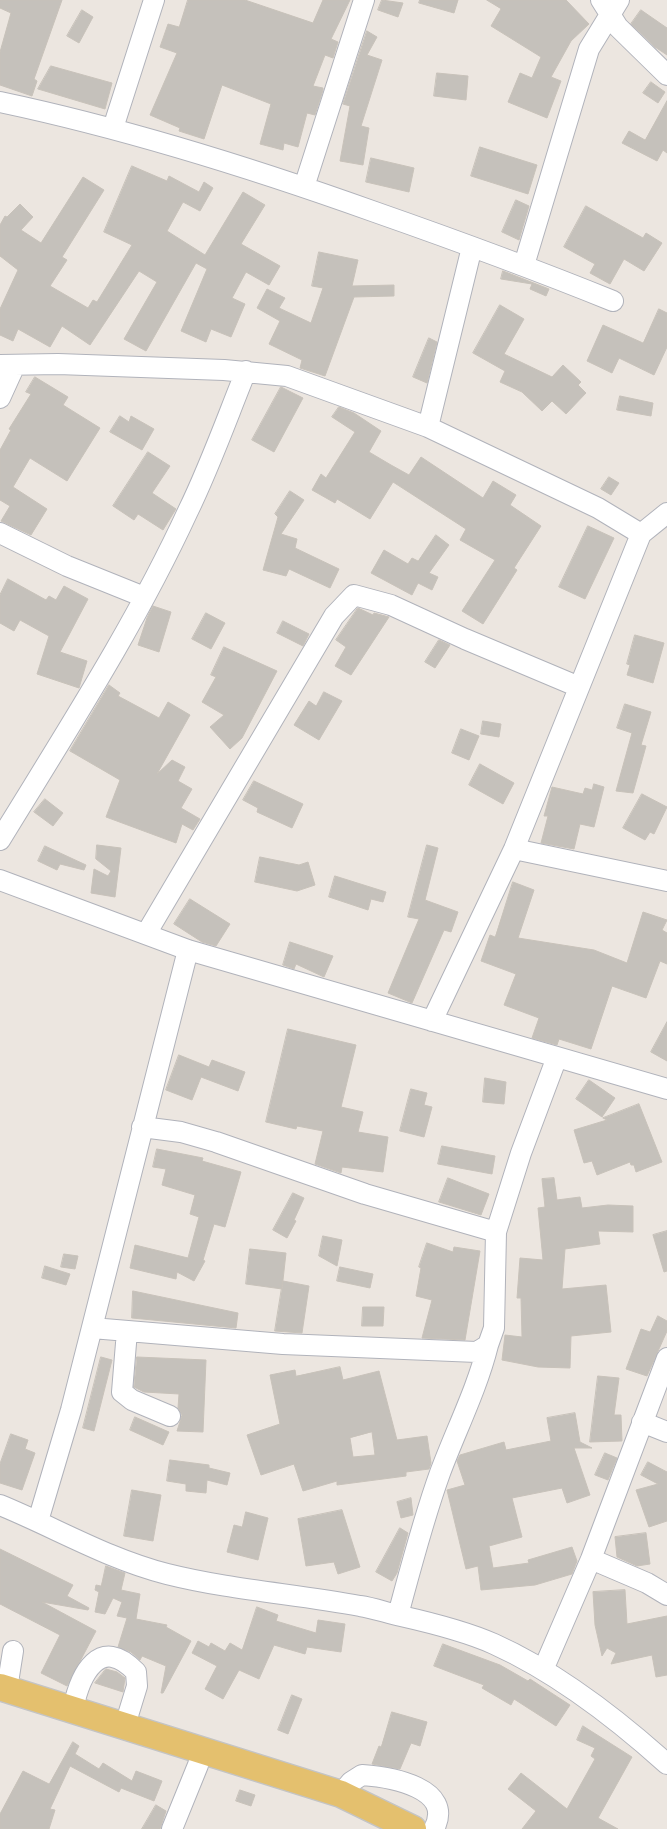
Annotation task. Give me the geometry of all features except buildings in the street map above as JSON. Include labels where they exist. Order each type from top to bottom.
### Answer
[{"type":"main road","points":[[2,1694],[73,1709],[122,1729],[198,1765],[336,1809],[381,1829]]},
{"type":"main road","points":[[2,1694],[341,1794],[413,1829]]},
{"type":"street","points":[[113,128],[154,0]]},
{"type":"street","points":[[304,187],[364,0]]},
{"type":"street","points":[[610,5],[618,27],[667,74]]},
{"type":"street","points":[[524,265],[589,49],[610,5]]},
{"type":"street","points":[[0,102],[113,128],[304,187],[524,265],[613,301]]},
{"type":"street","points":[[428,428],[472,246]]},
{"type":"street","points":[[0,398],[8,365],[58,364],[246,371],[287,376],[428,428],[598,508],[641,534]]},
{"type":"street","points":[[0,840],[112,658],[144,597],[188,511],[246,371]]},
{"type":"street","points":[[432,1020],[514,850],[641,534],[667,513]]},
{"type":"street","points":[[0,534],[67,566],[144,597]]},
{"type":"street","points":[[146,934],[334,616],[354,596],[391,605],[579,687]]},
{"type":"street","points":[[514,850],[667,881]]},
{"type":"street","points":[[0,880],[188,950],[667,1089]]},
{"type":"street","points":[[38,1521],[71,1410],[188,950]]},
{"type":"street","points":[[398,1615],[416,1546],[440,1473],[477,1383],[494,1328],[496,1232],[521,1153],[557,1057]]},
{"type":"street","points":[[142,1127],[181,1132],[216,1142],[365,1194],[496,1232]]},
{"type":"street","points":[[92,1328],[283,1344],[477,1352],[488,1345]]},
{"type":"street","points":[[127,1330],[122,1392],[132,1400],[170,1416]]},
{"type":"street","points":[[543,1670],[591,1559],[667,1358]]},
{"type":"street","points":[[642,1422],[667,1432]]},
{"type":"street","points":[[0,1505],[124,1562],[169,1574],[260,1591],[362,1606],[430,1623],[492,1643],[543,1670],[646,1745],[667,1764]]},
{"type":"street","points":[[591,1559],[647,1583],[667,1595]]},
{"type":"street","points":[[2,1694],[13,1650]]},
{"type":"street","points":[[73,1709],[79,1688],[88,1670],[99,1657],[112,1655],[125,1661],[136,1672],[137,1686],[122,1729]]},
{"type":"street","points":[[172,1829],[198,1765]]},
{"type":"street","points":[[341,1794],[351,1782],[362,1775],[411,1785],[434,1797],[439,1808],[438,1822],[434,1829]]}]
